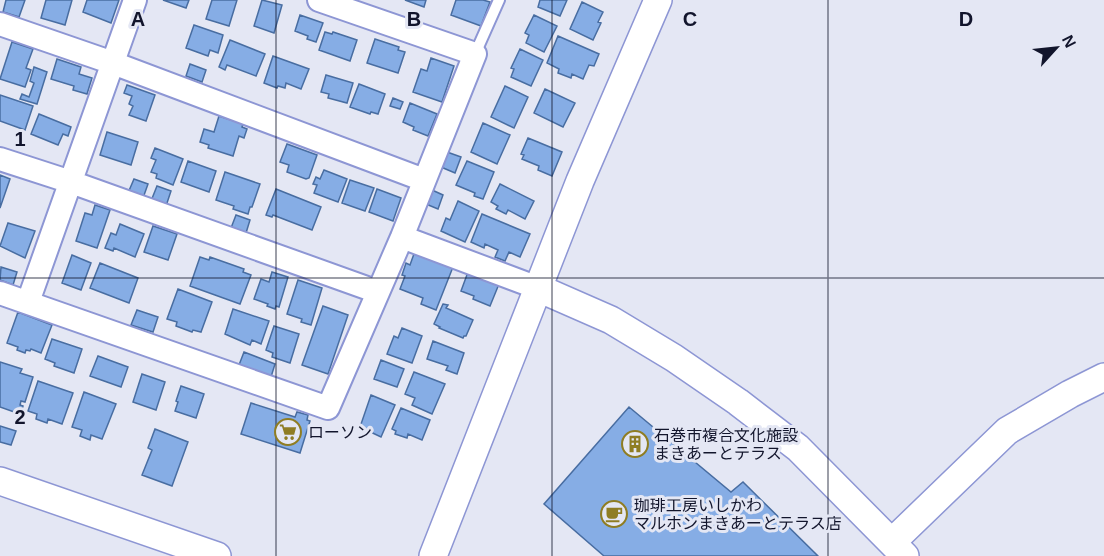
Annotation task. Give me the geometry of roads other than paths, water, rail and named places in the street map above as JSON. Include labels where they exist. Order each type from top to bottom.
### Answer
[{"type":"street","points":[[28,302],[135,0]]},
{"type":"street","points":[[0,293],[328,408],[402,237],[475,54],[319,0]]},
{"type":"street","points":[[433,556],[580,181],[657,0]]},
{"type":"street","points":[[0,24],[113,63],[424,180]]},
{"type":"street","points":[[0,159],[71,182],[378,292]]},
{"type":"street","points":[[402,237],[538,288],[611,320],[674,358],[738,402],[798,448],[899,549],[1007,431],[1104,377]]},
{"type":"street","points":[[0,481],[217,556]]},
{"type":"lane","points":[[475,54],[499,0]]},
{"type":"place","name":"ローソン","points":[[288,432]]},
{"type":"place","name":"石巻市複合文化施設 まきあーとテラス","points":[[635,444]]},
{"type":"place","name":"珈琲工房いしかわ マルホンまきあーとテラス店","points":[[614,514]]}]
